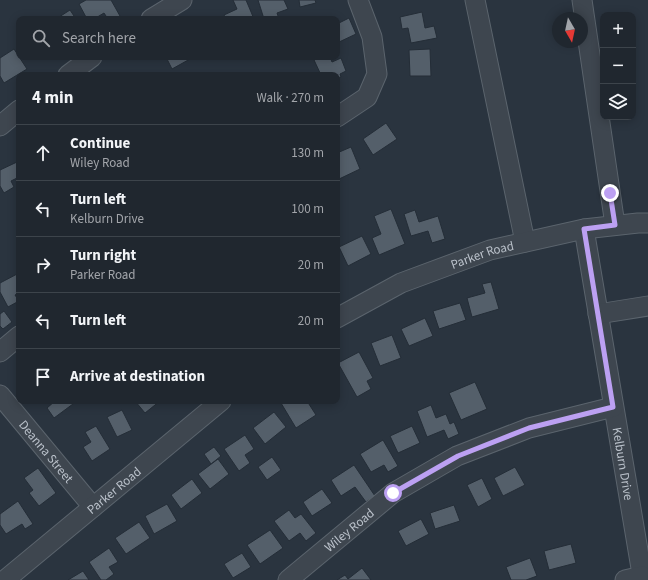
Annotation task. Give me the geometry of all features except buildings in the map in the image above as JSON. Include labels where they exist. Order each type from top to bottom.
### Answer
[{"type":"street","points":[[156,16],[182,0]]},
{"type":"street","points":[[340,115],[367,97],[377,74],[372,38],[358,0]]},
{"type":"street","points":[[475,0],[525,242]]},
{"type":"street","points":[[582,0],[615,225]]},
{"type":"street","points":[[72,72],[88,60]]},
{"type":"street","points":[[0,126],[16,113]]},
{"type":"street","name":"Parker Road","points":[[340,316],[401,283],[490,250],[584,229],[645,222]]},
{"type":"street","name":"Kelburn Drive","points":[[584,229],[613,407],[637,579]]},
{"type":"street","points":[[598,314],[648,306]]},
{"type":"street","points":[[0,352],[16,339]]},
{"type":"street","name":"Deanna Street","points":[[0,395],[93,507]]},
{"type":"street","name":"Parker Road","points":[[6,580],[218,404]]},
{"type":"street","name":"Wiley Road","points":[[288,580],[393,493],[458,456],[529,428],[613,407]]},
{"type":"route","points":[[393,493],[458,456],[529,428],[613,407],[584,229],[615,225],[610,193]]}]
